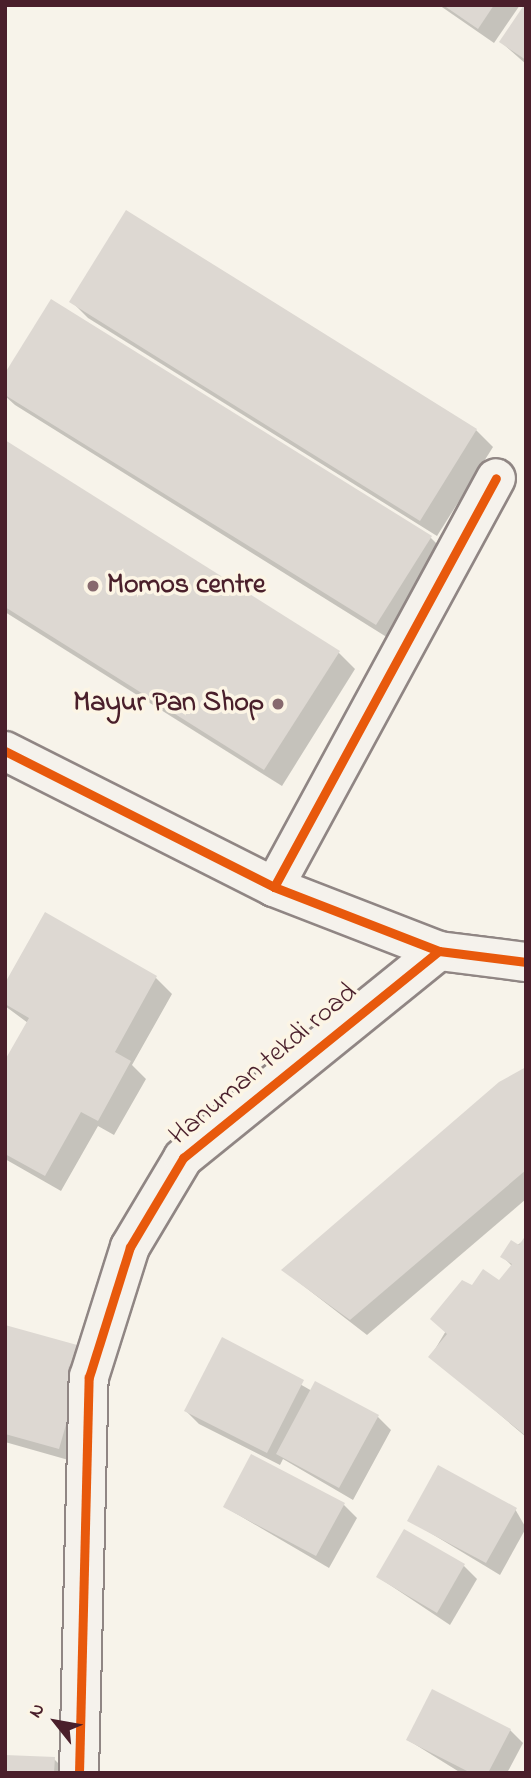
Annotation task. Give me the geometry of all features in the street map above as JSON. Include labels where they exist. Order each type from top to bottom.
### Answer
[{"type":"street","points":[[274,887],[496,478]]},
{"type":"street","points":[[5,751],[274,887],[439,951],[526,962]]},
{"type":"street","name":"Hanuman tekdi road","points":[[79,1773],[89,1377],[130,1247],[183,1158],[439,951]]},
{"type":"building","points":[[443,5],[494,5],[478,29]]},
{"type":"building","points":[[526,5],[526,60],[499,42]]},
{"type":"building","points":[[126,210],[477,429],[420,521],[69,302]]},
{"type":"building","points":[[51,299],[432,536],[376,625],[5,395],[5,373]]},
{"type":"building","points":[[5,440],[340,651],[264,770],[5,607]]},
{"type":"building","points":[[45,912],[157,976],[115,1052],[131,1061],[98,1121],[81,1112],[45,1176],[5,1154],[5,1060],[29,1018],[5,1004],[5,983]]},
{"type":"building","points":[[526,1067],[526,1170],[350,1320],[281,1270],[499,1082]]},
{"type":"building","points":[[526,1235],[526,1436],[428,1357],[447,1334],[430,1319],[462,1280],[472,1285],[483,1269],[499,1280],[512,1264],[500,1257],[511,1240],[519,1245]]},
{"type":"building","points":[[5,1325],[88,1348],[59,1449],[5,1434]]},
{"type":"building","points":[[222,1337],[304,1380],[267,1453],[184,1411]]},
{"type":"building","points":[[315,1381],[379,1415],[339,1488],[276,1454]]},
{"type":"building","points":[[251,1454],[345,1503],[316,1556],[223,1507]]},
{"type":"building","points":[[438,1465],[517,1508],[486,1563],[407,1521]]},
{"type":"building","points":[[404,1529],[465,1564],[437,1613],[376,1577]]},
{"type":"building","points":[[432,1689],[511,1729],[488,1773],[471,1773],[406,1740]]},
{"type":"building","points":[[5,1755],[55,1757],[54,1773],[5,1773]]},
{"type":"cycle path","points":[[274,887],[496,478]]},
{"type":"cycle path","points":[[5,751],[274,887],[439,951],[526,962]]},
{"type":"cycle path","points":[[79,1773],[89,1377],[130,1247],[183,1158],[439,951]]},
{"type":"place","name":"Momos centre","points":[[93,586]]},
{"type":"place","name":"Mayur Pan Shop","points":[[278,704]]}]
